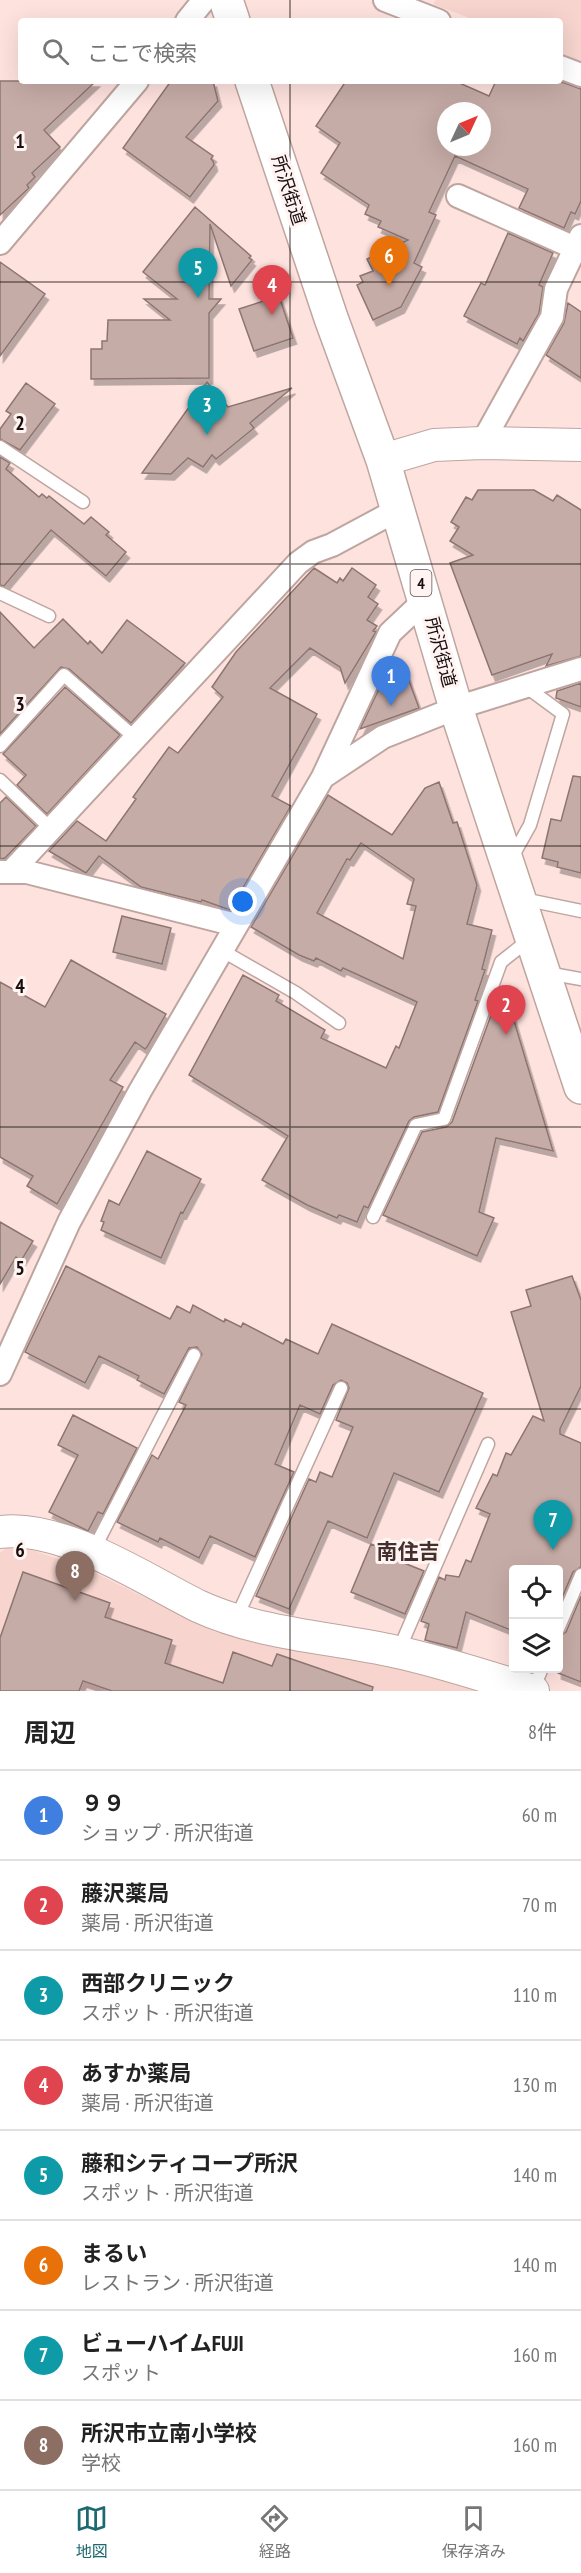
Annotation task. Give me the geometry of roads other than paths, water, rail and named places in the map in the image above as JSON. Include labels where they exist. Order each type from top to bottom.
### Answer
[{"type":"main road","points":[[226,0],[232,18]]},
{"type":"main road","name":"所沢街道","points":[[253,84],[331,318],[383,460],[426,599],[456,708],[580,1080]]},
{"type":"street","points":[[189,18],[204,0]]},
{"type":"street","points":[[385,0],[431,18]]},
{"type":"street","points":[[563,68],[581,75]]},
{"type":"street","points":[[0,243],[134,84]]},
{"type":"street","points":[[458,196],[578,242],[556,289],[552,316],[482,443]]},
{"type":"street","points":[[383,460],[434,445],[482,443],[581,446]]},
{"type":"street","points":[[5,872],[50,828],[298,563],[313,552],[332,545],[399,509]]},
{"type":"street","points":[[0,1374],[69,1222],[140,1091],[323,777],[390,633],[426,599]]},
{"type":"street","points":[[323,777],[383,737],[456,708],[581,669]]},
{"type":"street","points":[[5,872],[27,872],[236,925]]},
{"type":"street","points":[[0,1532],[12,1531],[43,1537],[93,1552],[235,1622],[398,1652],[533,1691]]},
{"type":"lane","points":[[0,447],[83,502]]},
{"type":"lane","points":[[0,593],[49,616]]},
{"type":"lane","points":[[0,746],[64,675],[134,737]]},
{"type":"lane","points":[[508,863],[530,825],[563,714],[525,686]]},
{"type":"lane","points":[[0,780],[50,828]]},
{"type":"lane","points":[[520,898],[581,911]]},
{"type":"lane","points":[[373,1217],[416,1125],[444,1119],[501,962],[533,936]]},
{"type":"lane","points":[[221,950],[296,993],[339,1023]]},
{"type":"lane","points":[[545,973],[581,979]]},
{"type":"lane","points":[[93,1552],[194,1355]]},
{"type":"lane","points":[[235,1622],[341,1388]]},
{"type":"lane","points":[[398,1652],[488,1444]]},
{"type":"lane","points":[[562,1619],[581,1575]]},
{"type":"lane","points":[[533,1691],[540,1673]]},
{"type":"place","name":"まるい","points":[[389,286]]},
{"type":"place","name":"藤和シティコープ所沢","points":[[198,298]]},
{"type":"place","name":"あすか薬局","points":[[272,315]]},
{"type":"place","name":"西部クリニック","points":[[207,435]]},
{"type":"place","name":"９９","points":[[391,706]]},
{"type":"place","name":"藤沢薬局","points":[[506,1035]]},
{"type":"place","name":"ビューハイムFUJI","points":[[553,1550]]},
{"type":"place","name":"所沢市立南小学校","points":[[75,1601]]},
{"type":"district","name":"南住吉","points":[[408,1551]]}]
